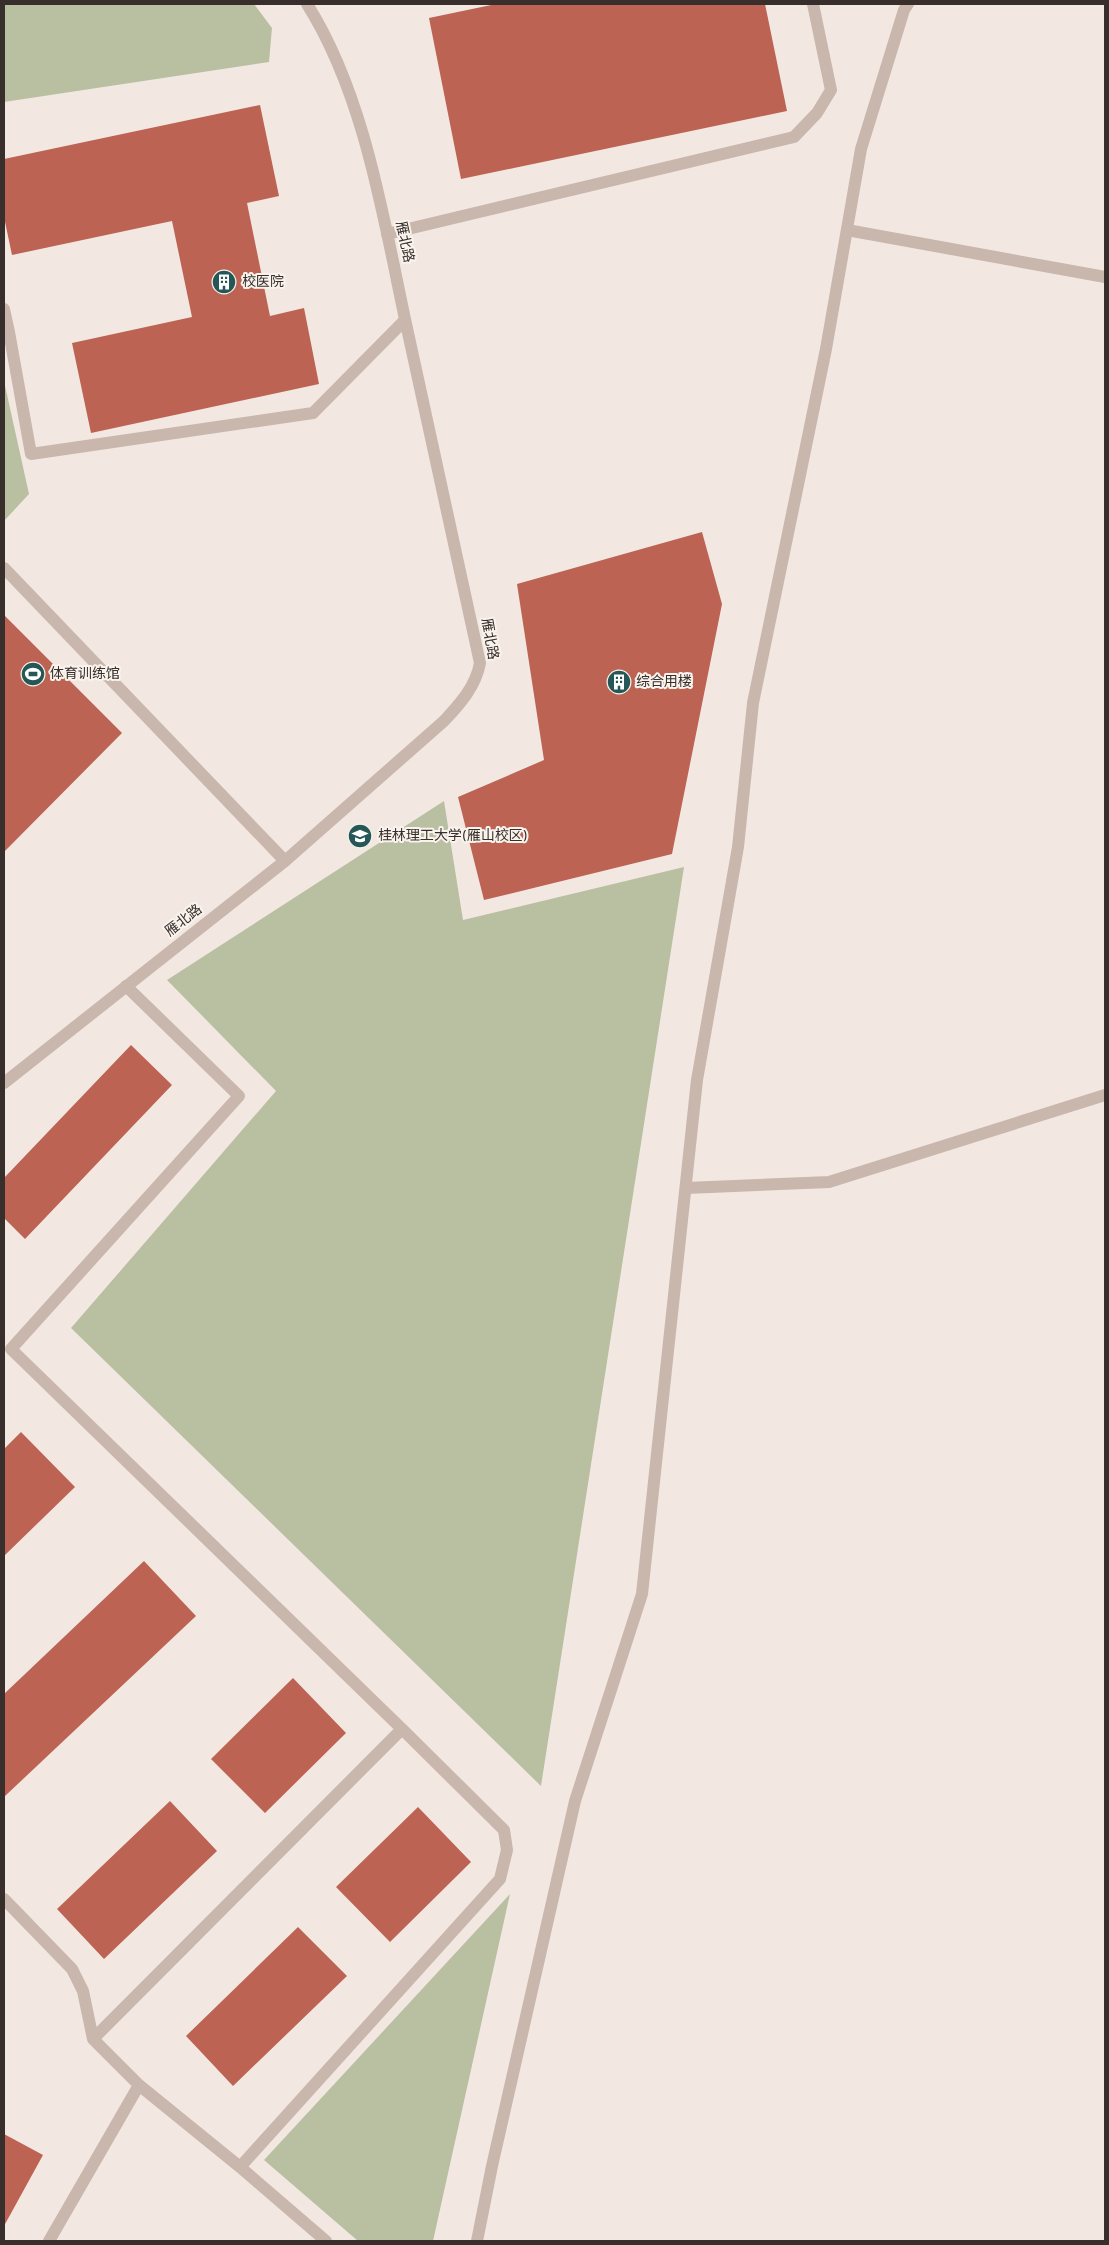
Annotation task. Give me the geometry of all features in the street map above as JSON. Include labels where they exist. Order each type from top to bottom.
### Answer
[{"type":"street","name":"雁北路","points":[[4,1083],[285,861],[444,721],[459,705],[478,676],[480,663],[370,162],[343,77],[320,24],[307,4]]},
{"type":"street","points":[[387,234],[794,137],[818,112],[831,90],[813,4]]},
{"type":"street","points":[[477,2241],[492,2166],[575,1801],[642,1594],[697,1080],[738,847],[754,703],[826,349],[861,149],[904,10],[908,4]]},
{"type":"street","points":[[847,230],[1105,277]]},
{"type":"street","points":[[4,309],[6,334],[31,454],[313,413],[406,320]]},
{"type":"street","points":[[4,568],[285,861]]},
{"type":"street","points":[[126,986],[240,1096],[7,1353],[402,1729],[504,1830],[508,1850],[500,1879],[240,2167]]},
{"type":"street","points":[[686,1188],[829,1182],[1105,1095]]},
{"type":"street","points":[[93,2039],[402,1729]]},
{"type":"street","points":[[4,1900],[76,1974],[83,1991],[93,2039],[139,2085],[240,2167],[326,2241]]},
{"type":"street","points":[[49,2241],[139,2085]]},
{"type":"green space","points":[[4,4],[254,4],[272,28],[269,62],[4,102]]},
{"type":"green space","points":[[4,381],[29,494],[4,521]]},
{"type":"green space","points":[[444,801],[463,920],[684,867],[541,1786],[71,1328],[276,1091],[167,980]]},
{"type":"green space","points":[[510,1894],[433,2241],[358,2241],[264,2160]]},
{"type":"building","points":[[496,4],[765,4],[787,111],[461,179],[429,18]]},
{"type":"building","name":"校医院","points":[[260,105],[279,196],[247,203],[270,316],[304,308],[319,384],[91,433],[72,343],[192,317],[172,221],[12,255],[4,217],[4,159]]},
{"type":"building","name":"综合用楼","points":[[702,532],[722,604],[672,854],[484,900],[458,797],[544,760],[517,584]]},
{"type":"building","name":"体育训练馆","points":[[4,615],[122,733],[4,852]]},
{"type":"building","points":[[131,1045],[172,1085],[25,1239],[4,1218],[4,1178]]},
{"type":"building","points":[[21,1432],[75,1487],[4,1556],[4,1449]]},
{"type":"building","points":[[144,1561],[196,1616],[4,1797],[4,1694]]},
{"type":"building","points":[[293,1678],[346,1733],[265,1813],[211,1759]]},
{"type":"building","points":[[170,1801],[217,1851],[104,1959],[57,1909]]},
{"type":"building","points":[[418,1807],[471,1862],[390,1942],[336,1887]]},
{"type":"building","points":[[298,1927],[347,1976],[233,2086],[186,2036]]},
{"type":"building","points":[[4,2134],[43,2155],[4,2226]]},
{"type":"place","name":"校医院","points":[[224,282]]},
{"type":"place","name":"体育训练馆","points":[[33,674]]},
{"type":"place","name":"综合用楼","points":[[619,682]]},
{"type":"place","name":"桂林理工大学(雁山校区)","points":[[360,836]]}]
